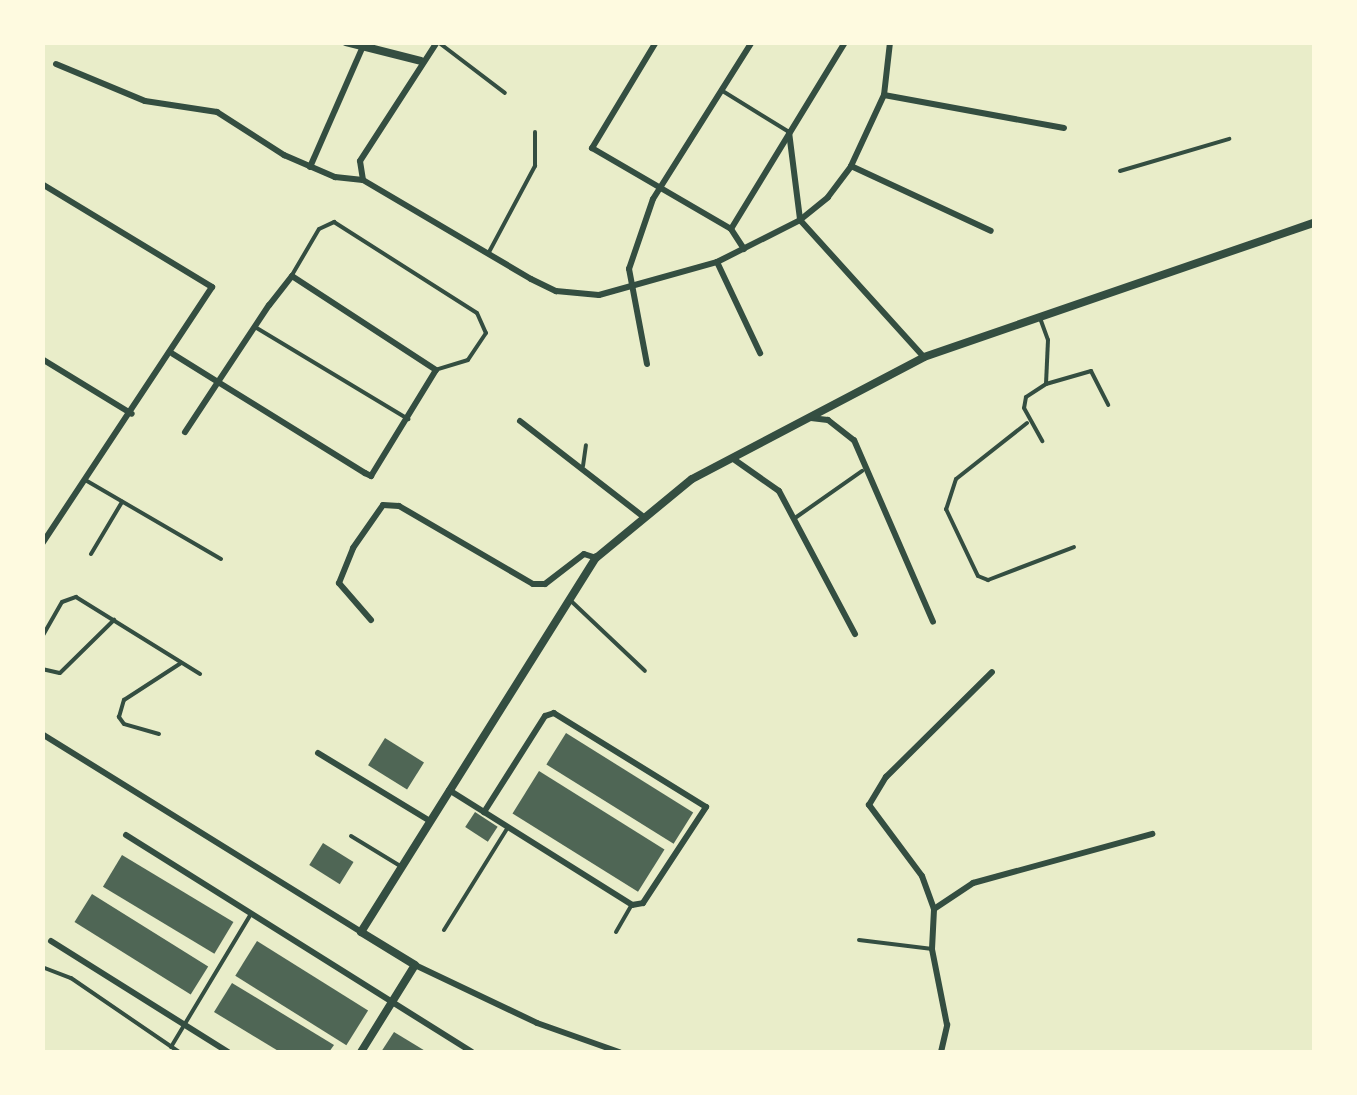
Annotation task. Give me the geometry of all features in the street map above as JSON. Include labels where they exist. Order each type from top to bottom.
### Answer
[{"type":"street","points":[[346,42],[421,61]]},
{"type":"street","points":[[362,180],[360,162],[421,61],[438,42]]},
{"type":"street","points":[[656,42],[592,148],[658,191],[730,229],[744,249]]},
{"type":"street","points":[[647,364],[628,270],[658,191],[752,42]]},
{"type":"street","points":[[730,229],[844,42]]},
{"type":"street","points":[[56,64],[145,101],[217,112],[310,167],[362,180],[487,256],[556,290],[631,290],[717,262],[800,220],[851,166],[884,95],[890,42]]},
{"type":"street","points":[[310,167],[362,44]]},
{"type":"street","points":[[884,95],[1064,128]]},
{"type":"street","points":[[789,132],[800,220],[924,357]]},
{"type":"street","points":[[851,166],[991,230]]},
{"type":"street","points":[[42,184],[208,281],[212,292],[42,544]]},
{"type":"street","points":[[361,932],[596,558],[692,480],[924,357],[1314,223]]},
{"type":"street","points":[[717,262],[760,353]]},
{"type":"street","points":[[173,354],[218,382],[371,476],[436,370],[292,276],[255,327],[218,382],[185,432]]},
{"type":"street","points":[[42,359],[132,414]]},
{"type":"street","points":[[809,418],[842,427],[854,440],[862,471],[933,622]]},
{"type":"street","points":[[520,421],[583,466],[645,518]]},
{"type":"street","points":[[732,458],[771,482],[795,518],[808,555],[855,634]]},
{"type":"street","points":[[371,620],[339,583],[353,548],[383,506],[399,506],[532,584],[545,584],[584,554],[596,558]]},
{"type":"street","points":[[941,1052],[947,1025],[932,949],[934,908],[922,876],[869,805],[886,778],[992,672]]},
{"type":"street","points":[[449,790],[484,812],[508,827],[632,905],[643,903],[706,806],[566,715],[544,716],[484,812]]},
{"type":"street","points":[[42,734],[415,965],[619,1052]]},
{"type":"street","points":[[318,753],[430,821]]},
{"type":"street","points":[[934,908],[973,882],[1152,834]]},
{"type":"street","points":[[126,835],[472,1052]]},
{"type":"street","points":[[51,941],[228,1052]]},
{"type":"street","points":[[361,1052],[415,965]]},
{"type":"street","points":[[582,1052],[588,1042]]},
{"type":"lane","points":[[438,42],[505,93]]},
{"type":"lane","points":[[721,90],[789,132]]},
{"type":"lane","points":[[487,256],[535,166],[535,132]]},
{"type":"lane","points":[[1120,171],[1229,139]]},
{"type":"lane","points":[[292,276],[319,229],[334,222],[477,313],[486,333],[468,360],[436,370]]},
{"type":"lane","points":[[1040,318],[1048,340],[1046,384]]},
{"type":"lane","points":[[255,327],[408,419]]},
{"type":"lane","points":[[1042,441],[1027,422],[1026,397],[1046,384],[1090,371],[1108,404]]},
{"type":"lane","points":[[1027,422],[956,478],[946,508],[978,576],[988,580],[1074,547]]},
{"type":"lane","points":[[583,466],[586,445]]},
{"type":"lane","points":[[795,518],[862,471]]},
{"type":"lane","points":[[86,481],[221,559]]},
{"type":"lane","points":[[91,554],[122,502]]},
{"type":"lane","points":[[42,637],[62,602],[76,597],[200,674]]},
{"type":"lane","points":[[570,600],[644,671]]},
{"type":"lane","points":[[42,669],[60,673],[114,620]]},
{"type":"lane","points":[[159,734],[124,724],[119,717],[124,700],[181,663]]},
{"type":"lane","points":[[444,930],[508,827]]},
{"type":"lane","points":[[351,836],[402,867]]},
{"type":"lane","points":[[616,932],[632,905]]},
{"type":"lane","points":[[171,1047],[252,911]]},
{"type":"lane","points":[[859,940],[932,949]]},
{"type":"lane","points":[[42,966],[70,978],[180,1052]]},
{"type":"building","points":[[566,733],[693,812],[674,844],[546,764]]},
{"type":"building","points":[[385,738],[424,762],[407,790],[368,765]]},
{"type":"building","points":[[539,771],[665,849],[638,892],[513,813]]},
{"type":"building","points":[[475,812],[498,827],[488,842],[465,827]]},
{"type":"building","points":[[323,843],[354,862],[340,884],[309,865]]},
{"type":"building","points":[[122,855],[233,922],[214,954],[103,887]]},
{"type":"building","points":[[92,894],[208,967],[191,995],[75,922]]},
{"type":"building","points":[[257,941],[368,1010],[346,1045],[235,976]]},
{"type":"building","points":[[232,983],[334,1045],[329,1052],[280,1052],[214,1012]]},
{"type":"building","points":[[394,1032],[427,1052],[381,1052]]}]
